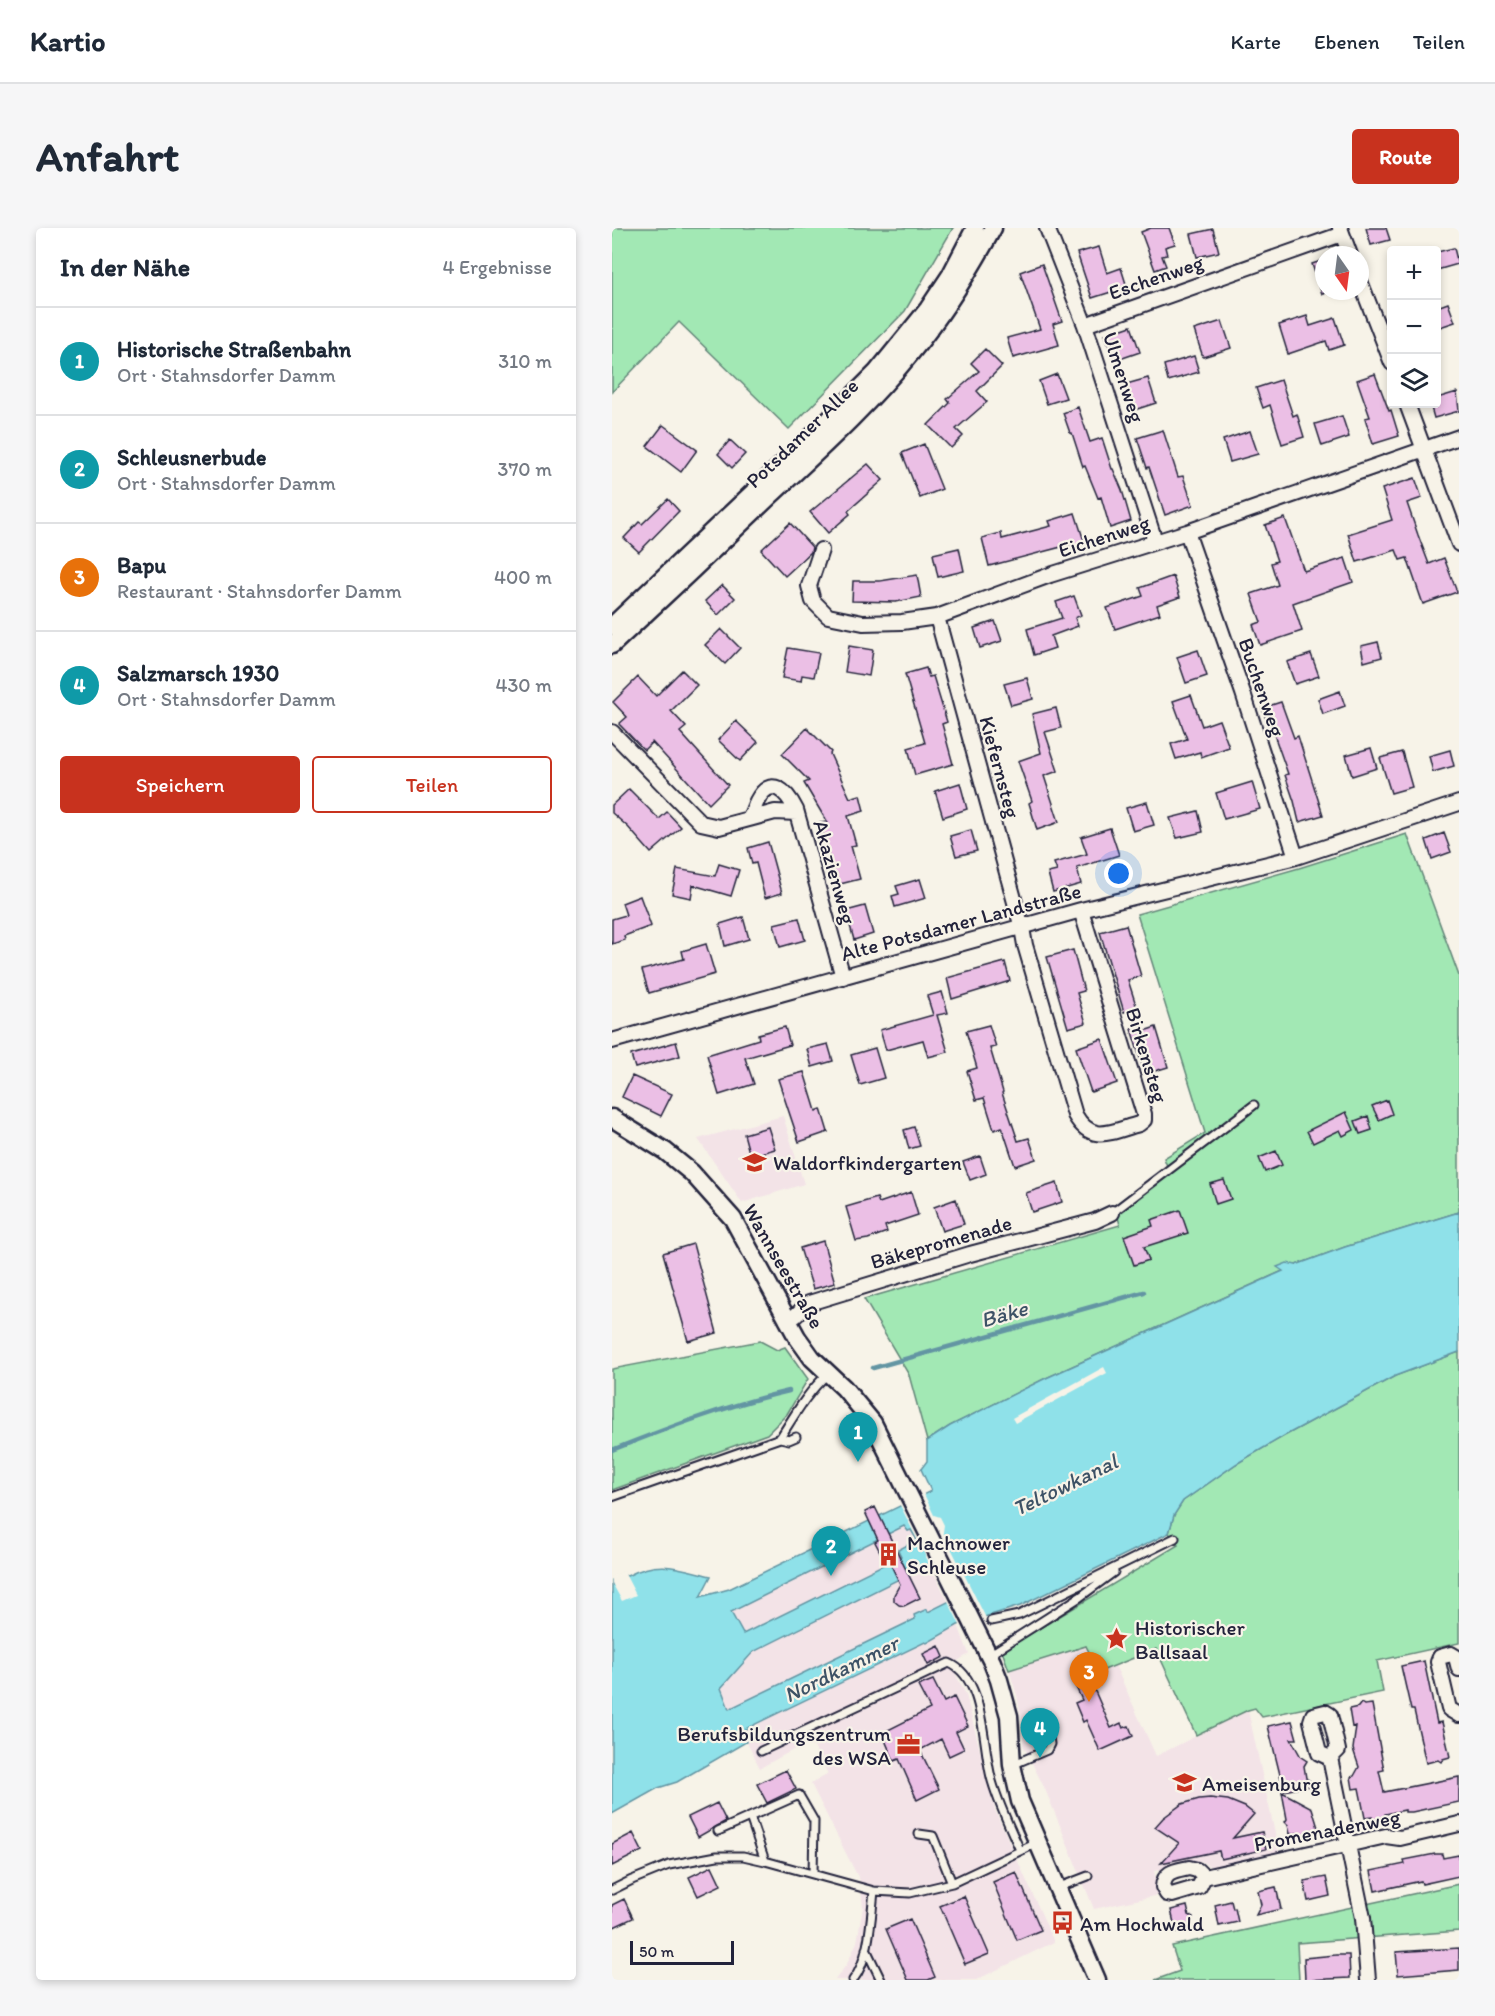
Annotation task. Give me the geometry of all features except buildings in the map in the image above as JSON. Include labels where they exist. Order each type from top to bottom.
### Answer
[{"type":"street","name":"Potsdamer Allee","points":[[612,626],[877,372],[928,309],[950,276],[975,228]]},
{"type":"street","name":"Potsdamer Allee","points":[[612,645],[886,383],[912,353],[946,307],[993,228]]},
{"type":"street","name":"Ulmenweg","points":[[1047,228],[1085,325],[1155,541]]},
{"type":"street","name":"Eschenweg","points":[[1085,325],[1341,231]]},
{"type":"street","points":[[1341,231],[1347,246]]},
{"type":"street","points":[[1367,300],[1388,354]]},
{"type":"street","points":[[1409,408],[1459,544]]},
{"type":"street","name":"Eichenweg","points":[[821,550],[809,586],[813,601],[828,616],[863,623],[902,622],[937,617],[1050,575],[1187,532],[1459,437]]},
{"type":"street","name":"Buchenweg","points":[[1187,532],[1243,693],[1296,857]]},
{"type":"street","name":"Kiefernsteg","points":[[937,617],[1022,928]]},
{"type":"street","name":"Akazienweg","points":[[612,732],[701,823],[719,827],[775,812],[797,813]]},
{"type":"street","name":"Akazienweg","points":[[749,819],[765,790],[776,787],[784,790],[797,813],[843,977]]},
{"type":"street","name":"Alte Potsdamer Landstraße","points":[[612,1041],[1082,910],[1296,857],[1459,803]]},
{"type":"street","name":"Birkensteg","points":[[1022,928],[1041,1002],[1079,1123],[1091,1133],[1099,1135],[1139,1124],[1144,1120],[1144,1114],[1082,910]]},
{"type":"street","name":"Wannseestraße","points":[[612,1118],[665,1151],[714,1195],[733,1219],[788,1320],[812,1358],[866,1413],[985,1627],[988,1655],[999,1680],[1009,1716],[1012,1765],[1020,1802],[1097,1980]]},
{"type":"street","name":"Bäkepromenade","points":[[788,1320],[808,1303],[970,1254],[1095,1221],[1112,1214]]},
{"type":"street","points":[[1454,1712],[1438,1662],[1440,1657],[1451,1654],[1456,1657],[1459,1669]]},
{"type":"street","points":[[1330,1758],[1364,1918],[1368,1980]]},
{"type":"street","name":"Promenadenweg","points":[[1204,1877],[1386,1836],[1400,1838],[1459,1824]]},
{"type":"lane","points":[[1112,1214],[1254,1105]]},
{"type":"lane","points":[[780,1438],[821,1380],[828,1374]]},
{"type":"lane","points":[[612,1497],[780,1438],[789,1440],[796,1437]]},
{"type":"lane","points":[[985,1627],[1019,1615],[1175,1538]]},
{"type":"lane","points":[[988,1655],[1080,1597],[1131,1560]]},
{"type":"lane","points":[[761,1751],[950,1663],[960,1667],[976,1697],[992,1781],[1020,1850]]},
{"type":"lane","points":[[1012,1765],[1047,1750],[1050,1744],[1048,1730]]},
{"type":"lane","points":[[718,1831],[799,1795],[814,1821],[813,1874]]},
{"type":"lane","points":[[750,1817],[765,1861]]},
{"type":"lane","points":[[919,1834],[933,1836],[952,1883]]},
{"type":"lane","points":[[612,1890],[660,1868],[690,1860],[717,1856],[742,1856],[874,1891],[910,1893],[952,1883],[1037,1843]]},
{"type":"lane","points":[[1057,1888],[1088,1876]]},
{"type":"lane","points":[[853,1980],[858,1974],[866,1948],[874,1891]]},
{"type":"lane","points":[[866,1948],[880,1980]]},
{"type":"shaded area","name":"Waldorfkindergarten","points":[[783,1116],[804,1184],[742,1203],[698,1139]]},
{"type":"shaded area","points":[[905,1526],[911,1529],[917,1541],[898,1550],[901,1556],[743,1635],[731,1612]]},
{"type":"shaded area","points":[[932,1563],[951,1601],[928,1613],[926,1610],[914,1615],[915,1619],[729,1710],[721,1688],[753,1652]]},
{"type":"shaded area","points":[[958,1625],[969,1654],[951,1665],[966,1695],[995,1810],[1054,1942],[976,1980],[835,1980],[847,1964],[857,1942],[863,1907],[860,1881],[811,1784],[828,1774],[814,1747],[804,1744],[760,1768],[741,1731],[925,1641],[935,1639]]},
{"type":"shaded area","name":"Ameisenburg","points":[[1086,1646],[1099,1672],[1115,1665],[1156,1756],[1248,1710],[1279,1852],[1211,1867],[1201,1861],[1154,1871],[1159,1895],[1094,1909],[1045,1789],[1023,1745],[1023,1726],[1009,1670]]},
{"type":"green space","points":[[612,228],[953,228],[905,311],[789,429],[679,322],[612,392]]},
{"type":"green space","points":[[1407,834],[1459,976],[1459,1212],[1345,1247],[1296,1265],[1044,1379],[950,1426],[927,1441],[909,1375],[864,1299],[1120,1225],[1115,1205],[1167,1166],[1164,1158],[1205,1133],[1137,914],[1299,868]]},
{"type":"green space","points":[[760,1341],[777,1350],[785,1347],[808,1379],[787,1414],[767,1434],[612,1490],[612,1369]]},
{"type":"green space","points":[[1459,1352],[1459,1643],[1377,1661],[1383,1692],[1262,1717],[1255,1708],[1196,1735],[1156,1649],[1099,1672],[1086,1646],[1009,1670],[1002,1651],[1178,1545],[1169,1533],[1174,1515],[1183,1501],[1236,1464],[1395,1376]]},
{"type":"green space","points":[[1459,1884],[1459,1931],[1297,1943],[1299,1980],[1155,1980],[1180,1971],[1172,1946]]},
{"type":"water","points":[[1459,1212],[1459,1352],[1395,1376],[1236,1464],[1183,1501],[1174,1515],[1169,1533],[1020,1606],[958,1625],[927,1643],[741,1731],[746,1742],[677,1782],[658,1788],[612,1814],[612,1580],[659,1566],[711,1576],[700,1597],[729,1589],[931,1491],[921,1469],[927,1461],[927,1441],[950,1426],[1044,1379],[1283,1271],[1277,1267],[1287,1263],[1296,1265],[1345,1247]],"holes":[[[904,1526],[908,1531],[911,1530],[917,1540],[898,1550],[901,1556],[743,1634],[731,1612]],[[931,1563],[950,1601],[928,1612],[927,1609],[914,1615],[915,1619],[729,1709],[721,1688],[753,1652]]]},
{"type":"pier","points":[[1104,1367],[1107,1373],[1015,1423],[1012,1418]]},
{"type":"pier","points":[[923,1492],[934,1515],[940,1517],[944,1525],[943,1532],[986,1618],[961,1627],[899,1503]]},
{"type":"pier","points":[[624,1572],[636,1595],[622,1601],[612,1583],[612,1577]]},
{"type":"waterway","name":"Bäke","points":[[873,1368],[1144,1292]]},
{"type":"waterway","name":"Bäke","points":[[612,1450],[699,1417],[789,1391]]},
{"type":"place","name":"Waldorfkindergarten","points":[[755,1162]]},
{"type":"place","name":"Historische Straßenbahn","points":[[858,1462]]},
{"type":"place","name":"Machnower Schleuse","points":[[889,1554]]},
{"type":"place","name":"Schleusnerbude","points":[[831,1576]]},
{"type":"place","name":"Historischer Ballsaal","points":[[1117,1639]]},
{"type":"place","name":"Bapu","points":[[1089,1702]]},
{"type":"place","name":"Berufsbildungszentrum des WSA","points":[[909,1745]]},
{"type":"place","name":"Salzmarsch 1930","points":[[1040,1758]]},
{"type":"place","name":"Ameisenburg","points":[[1184,1783]]},
{"type":"place","name":"Am Hochwald","points":[[1062,1923]]},
{"type":"water label","name":"Teltowkanal","points":[[1065,1485]]},
{"type":"water label","name":"Nordkammer","points":[[841,1669]]}]
